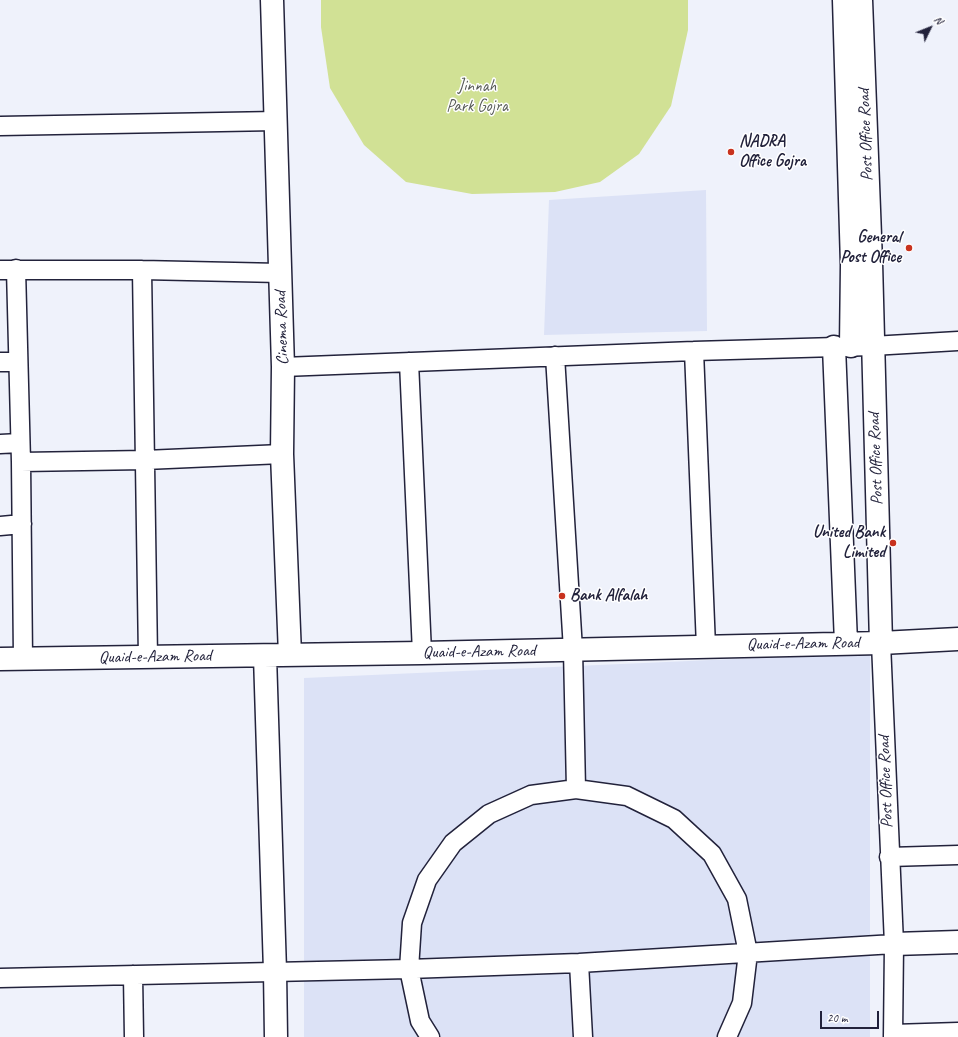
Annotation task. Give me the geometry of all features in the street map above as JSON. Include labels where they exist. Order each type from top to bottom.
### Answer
[{"type":"main road","name":"Cinema Road","points":[[272,0],[283,367],[282,454],[290,655]]},
{"type":"main road","name":"Post Office Road","points":[[844,0],[852,265],[852,347],[846,643]]},
{"type":"main road","name":"Post Office Road","points":[[861,0],[871,262],[852,347],[881,643]]},
{"type":"main road","name":"Quaid-e-Azam Road","points":[[0,659],[148,658],[573,650],[881,643],[958,639]]},
{"type":"main road","points":[[265,656],[276,1037]]},
{"type":"main road","points":[[894,944],[958,942]]},
{"type":"street","points":[[0,126],[276,121]]},
{"type":"street","points":[[23,659],[21,462],[18,362],[8,269],[280,273]]},
{"type":"street","points":[[142,270],[148,658]]},
{"type":"street","points":[[283,367],[694,351],[852,347],[958,341]]},
{"type":"street","points":[[694,351],[706,647]]},
{"type":"street","points":[[555,356],[573,650],[576,789]]},
{"type":"street","points":[[0,362],[18,362]]},
{"type":"street","points":[[409,362],[422,653]]},
{"type":"street","points":[[0,444],[20,443]]},
{"type":"street","points":[[21,462],[145,460],[282,454]]},
{"type":"street","points":[[0,526],[22,524]]},
{"type":"street","name":"Post Office Road","points":[[881,643],[889,857],[894,944],[894,1036]]},
{"type":"street","points":[[430,1037],[420,1021],[409,969],[412,923],[427,880],[453,843],[488,814],[531,795],[576,789],[627,796],[674,819],[712,854],[737,899],[748,953],[742,1003],[727,1037]]},
{"type":"street","points":[[889,857],[958,855]]},
{"type":"street","points":[[0,978],[409,969],[579,963],[894,944]]},
{"type":"street","points":[[579,963],[583,1037]]},
{"type":"street","points":[[133,975],[134,1037]]},
{"type":"street","points":[[894,1036],[958,1032]]},
{"type":"shaded area","points":[[706,190],[707,331],[544,335],[549,200]]},
{"type":"shaded area","points":[[870,653],[870,1037],[304,1037],[304,678]]},
{"type":"green space","name":"Jinnah Park Gojra","points":[[321,0],[688,0],[688,30],[671,106],[639,154],[600,182],[555,192],[472,194],[406,182],[364,145],[330,88],[321,27]]},
{"type":"place","name":"NADRA Office Gojra","points":[[731,152]]},
{"type":"place","name":"General Post Office","points":[[909,248]]},
{"type":"place","name":"United Bank Limited","points":[[893,543]]},
{"type":"place","name":"Bank Alfalah","points":[[562,596]]}]
